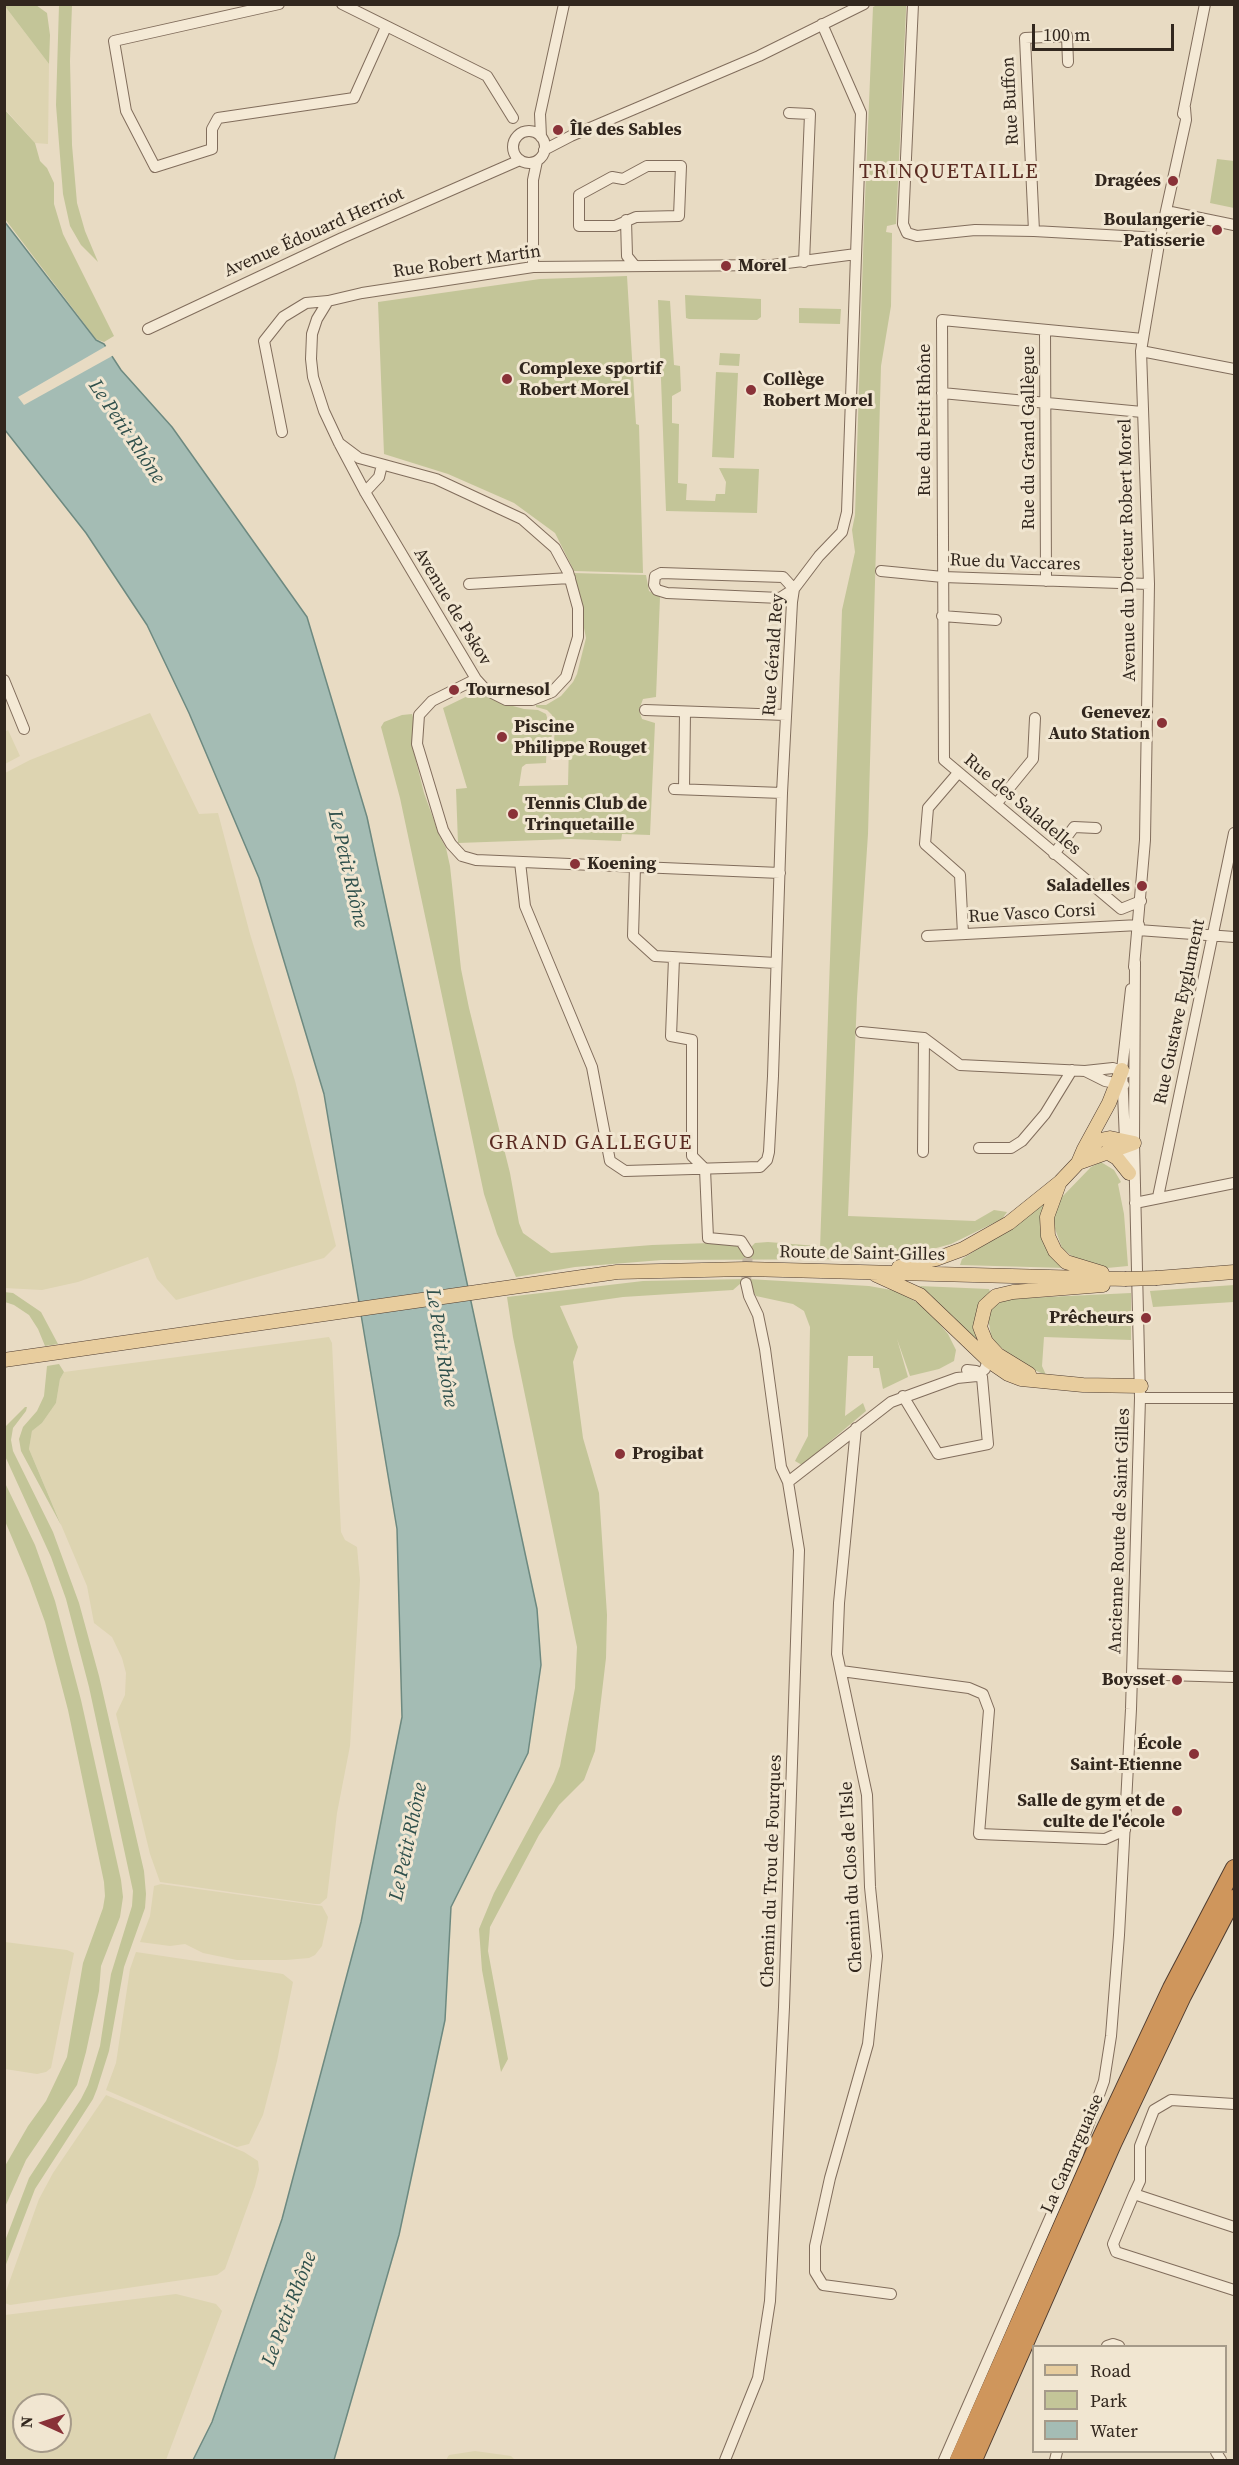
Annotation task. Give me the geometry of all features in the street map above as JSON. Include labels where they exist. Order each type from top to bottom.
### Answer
[{"type":"highway","name":"La Camarguaise","points":[[958,2460],[1100,2139],[1171,1988],[1234,1868]]},
{"type":"highway","name":"La Camarguaise","points":[[974,2460],[1118,2134],[1183,1996],[1234,1898]]},
{"type":"main road","points":[[866,1271],[936,1259],[963,1249],[1009,1223],[1060,1182],[1078,1162],[1120,1085],[1122,1070]]},
{"type":"main road","points":[[1084,1149],[1100,1140],[1110,1138],[1128,1143]]},
{"type":"main road","points":[[1078,1162],[1128,1143]]},
{"type":"main road","points":[[1107,1152],[1117,1158],[1130,1173]]},
{"type":"main road","points":[[1060,1182],[1047,1218],[1048,1236],[1055,1251],[1066,1262],[1125,1279]]},
{"type":"main road","name":"Route de Saint-Gilles","points":[[4,1360],[617,1272],[682,1269],[824,1270],[1125,1279],[1234,1272]]},
{"type":"main road","points":[[866,1271],[920,1295],[987,1355],[1025,1372],[1049,1382],[1141,1392]]},
{"type":"main road","points":[[987,1355],[980,1320],[985,1306],[996,1296],[1013,1292],[1107,1285],[1125,1279]]},
{"type":"street","points":[[279,4],[114,41],[126,111],[155,167],[212,149],[212,129],[218,118],[354,98],[386,27]]},
{"type":"street","points":[[342,4],[487,76],[524,134],[542,142]]},
{"type":"street","points":[[542,142],[540,114],[564,4]]},
{"type":"street","points":[[524,159],[542,142],[571,136],[759,56],[864,4]]},
{"type":"street","points":[[913,4],[904,230],[907,234],[917,236],[975,230],[1160,238]]},
{"type":"street","name":"Avenue du Docteur Robert Morel","points":[[1122,1070],[1135,962],[1145,840],[1149,584],[1142,412],[1142,345],[1160,238],[1186,120],[1185,108],[1205,4]]},
{"type":"street","name":"Rue Gérald Rey","points":[[705,1169],[760,1167],[767,1160],[769,1152],[782,793],[794,589],[819,555],[842,532],[847,512],[861,113],[822,24]]},
{"type":"street","name":"Rue Buffon","points":[[1034,231],[1025,38],[1067,36],[1068,62]]},
{"type":"street","points":[[789,113],[810,114],[804,262]]},
{"type":"street","points":[[533,267],[533,180],[514,142],[524,134],[540,114]]},
{"type":"street","name":"Avenue Édouard Herriot","points":[[148,329],[300,258],[524,159]]},
{"type":"street","points":[[647,166],[681,166],[679,216],[636,217],[626,220],[615,226],[579,226],[579,195],[612,177],[622,179],[647,166]]},
{"type":"street","points":[[1166,211],[1234,225]]},
{"type":"street","points":[[626,220],[627,256],[635,266]]},
{"type":"street","name":"Rue Robert Martin","points":[[282,432],[264,341],[291,311],[306,303],[533,267],[772,265],[856,254]]},
{"type":"street","name":"Avenue de Pskov","points":[[328,301],[317,319],[312,334],[313,377],[324,411],[339,443],[365,492],[476,679],[486,690],[506,699],[532,700],[552,692],[566,677],[578,637],[578,608],[570,578],[555,548],[522,519],[436,479],[359,458],[339,443]]},
{"type":"street","name":"Rue du Petit Rhône","points":[[943,577],[942,320],[1045,330],[1142,345],[1234,369]]},
{"type":"street","name":"Rue du Grand Gallègue","points":[[1045,330],[1046,581]]},
{"type":"street","points":[[942,393],[1142,412]]},
{"type":"street","points":[[365,492],[379,477],[382,465]]},
{"type":"street","name":"Rue du Vaccares","points":[[881,571],[943,577],[1149,584]]},
{"type":"street","points":[[667,572],[783,577],[794,589],[780,598],[667,593],[657,590],[653,580],[661,573],[667,572]]},
{"type":"street","name":"Rue des Saladelles","points":[[943,577],[944,760],[1121,909]]},
{"type":"street","points":[[469,584],[570,578]]},
{"type":"street","points":[[942,616],[996,620]]},
{"type":"street","points":[[476,679],[432,700],[419,715],[417,744],[444,830],[451,844],[462,856],[520,862],[780,873]]},
{"type":"street","points":[[4,680],[24,729]]},
{"type":"street","points":[[645,710],[786,715]]},
{"type":"street","points":[[685,712],[679,789],[782,793]]},
{"type":"street","points":[[997,803],[1033,759],[1035,718]]},
{"type":"street","points":[[958,773],[928,808],[925,844],[960,875],[963,934]]},
{"type":"street","points":[[1054,854],[1074,827],[1096,828]]},
{"type":"street","name":"Rue Gustave Eyglument","points":[[1158,1197],[1234,833]]},
{"type":"street","points":[[520,862],[525,906],[592,1067],[610,1161],[625,1171],[705,1169]]},
{"type":"street","points":[[635,866],[633,936],[655,956],[777,963]]},
{"type":"street","points":[[1117,926],[1121,909],[1141,901]]},
{"type":"street","name":"Rue Vasco Corsi","points":[[927,936],[1117,926],[1234,937]]},
{"type":"street","points":[[674,958],[671,1036],[692,1040],[692,1156],[705,1169],[708,1238],[741,1241],[748,1252]]},
{"type":"street","name":"Avenue du Docteur Robert Morel","points":[[1135,962],[1134,1084],[1128,1143],[1135,1203]]},
{"type":"street","points":[[861,1032],[924,1038],[960,1065],[1085,1071],[1098,1068],[1122,1070],[1129,1075],[1134,1084],[1120,1085],[1105,1082],[1085,1071]]},
{"type":"street","points":[[923,1152],[924,1038]]},
{"type":"street","points":[[979,1148],[1011,1148],[1022,1142],[1045,1114],[1072,1070]]},
{"type":"street","name":"Avenue du Docteur Robert Morel","points":[[1120,1085],[1135,1203],[1139,1291]]},
{"type":"street","points":[[1135,1203],[1234,1183]]},
{"type":"street","name":"Chemin du Trou de Fourques","points":[[725,2460],[758,2378],[770,2301],[784,2007],[800,1550],[788,1482],[781,1467],[763,1337],[746,1282]]},
{"type":"street","name":"Ancienne Route de Saint Gilles","points":[[944,2460],[1078,2154],[1104,2081],[1112,2026],[1125,1830],[1132,1674],[1141,1392],[1139,1291]]},
{"type":"street","points":[[957,1378],[987,1355]]},
{"type":"street","points":[[903,1396],[938,1454],[988,1444],[981,1374],[987,1355]]},
{"type":"street","points":[[967,1370],[981,1374]]},
{"type":"street","points":[[788,1482],[891,1402],[957,1378],[981,1374]]},
{"type":"street","points":[[1141,1392],[1234,1398]]},
{"type":"street","name":"Chemin du Clos de l'Isle","points":[[856,1428],[839,1603],[837,1654],[867,1795],[870,1887],[877,1956],[868,2044],[830,2178],[815,2246],[816,2272],[823,2285],[891,2294]]},
{"type":"street","points":[[841,1671],[969,1688],[983,1694],[989,1710],[979,1833],[1105,1839],[1125,1830]]},
{"type":"street","points":[[1132,1674],[1234,1677]]},
{"type":"street","points":[[1234,2103],[1171,2100],[1154,2109],[1140,2146],[1140,2181],[1113,2244],[1116,2252],[1234,2289]]},
{"type":"street","points":[[1134,2194],[1234,2227]]},
{"type":"shaded area","points":[[4,5],[49,64],[48,144],[35,143],[5,109]]},
{"type":"shaded area","points":[[150,713],[199,814],[218,813],[250,934],[295,1081],[336,1246],[324,1258],[176,1300],[157,1279],[148,1257],[78,1282],[42,1290],[5,1288],[5,773],[30,760]]},
{"type":"shaded area","points":[[8,730],[20,756],[5,764],[5,732]]},
{"type":"shaded area","points":[[329,1337],[332,1343],[341,1532],[345,1540],[357,1547],[360,1580],[350,1746],[337,1813],[327,1898],[320,1904],[315,1904],[160,1882],[150,1854],[116,1714],[125,1695],[126,1673],[122,1658],[112,1637],[94,1623],[87,1586],[29,1449],[32,1431],[42,1423],[56,1403],[60,1379],[64,1372]]},
{"type":"shaded area","points":[[161,1884],[322,1906],[328,1917],[322,1946],[315,1955],[309,1958],[237,1960],[203,1953],[185,1944],[170,1946],[140,1942],[150,1916],[154,1886]]},
{"type":"shaded area","points":[[5,1942],[67,1950],[74,1953],[51,2068],[46,2072],[37,2074],[5,2069]]},
{"type":"shaded area","points":[[136,1952],[283,1974],[293,1982],[263,2115],[249,2144],[237,2147],[106,2090],[116,2063],[130,1969]]},
{"type":"shaded area","points":[[106,2095],[244,2152],[258,2161],[259,2170],[255,2186],[225,2269],[217,2275],[10,2305],[5,2303],[5,2294],[39,2199],[53,2173]]},
{"type":"shaded area","points":[[176,2294],[216,2304],[222,2311],[166,2460],[5,2460],[5,2315]]},
{"type":"shaded area","points":[[475,2451],[511,2456],[515,2460],[446,2460],[449,2455]]},
{"type":"green space","points":[[4,5],[36,5],[47,13],[50,35],[49,64]]},
{"type":"green space","points":[[59,5],[72,5],[70,61],[72,145],[77,203],[85,231],[98,262],[81,245],[70,226],[63,194],[56,105]]},
{"type":"green space","points":[[906,5],[906,10],[896,224],[887,226],[886,232],[892,233],[891,306],[881,366],[868,834],[857,998],[848,1216],[975,1221],[994,1210],[1007,1212],[1002,1219],[951,1244],[882,1259],[662,1260],[575,1267],[516,1277],[497,1234],[484,1194],[400,798],[381,727],[384,722],[402,715],[412,714],[414,721],[412,745],[424,793],[446,848],[461,969],[523,1233],[551,1253],[710,1243],[736,1244],[750,1248],[755,1243],[768,1242],[817,1246],[820,1249],[842,610],[855,552],[852,530],[855,515],[864,223],[873,7]]},
{"type":"green space","points":[[4,109],[35,143],[40,161],[47,168],[54,183],[54,204],[63,234],[114,336],[104,342],[96,339],[5,219]]},
{"type":"green space","points":[[1217,159],[1234,161],[1234,208],[1210,203]]},
{"type":"green space","name":"Complexe sportif Robert Morel","points":[[627,276],[636,424],[639,425],[643,573],[574,571],[555,533],[514,503],[448,474],[384,454],[378,302],[540,279]]},
{"type":"green space","points":[[685,295],[761,299],[761,317],[757,320],[689,319],[686,318]]},
{"type":"green space","points":[[658,300],[670,301],[674,365],[680,366],[681,391],[672,396],[672,423],[679,424],[678,483],[687,484],[686,500],[715,501],[716,494],[725,494],[726,482],[719,468],[759,469],[757,513],[666,511]]},
{"type":"green space","points":[[799,308],[841,309],[840,324],[799,323]]},
{"type":"green space","points":[[720,353],[740,354],[739,366],[719,365]]},
{"type":"green space","points":[[716,372],[738,373],[734,458],[712,457]]},
{"type":"green space","points":[[573,573],[646,575],[649,591],[660,597],[656,697],[643,699],[639,710],[642,719],[655,723],[650,835],[622,834],[621,841],[570,839],[458,843],[456,789],[467,788],[443,708],[480,690],[498,702],[538,710],[546,714],[552,734],[551,740],[547,742],[546,763],[526,764],[522,767],[519,786],[568,785],[569,744],[554,742],[555,726],[552,715],[536,705],[546,705],[561,696],[577,674],[586,638]]},
{"type":"green space","points":[[1101,1162],[1114,1170],[1121,1182],[1118,1184],[1124,1214],[1128,1266],[1107,1268],[1078,1261],[1062,1248],[1054,1226],[1054,1216],[1060,1199],[1091,1167]]},
{"type":"green space","points":[[1047,1196],[1043,1210],[1066,1268],[960,1265],[962,1259],[1016,1225]]},
{"type":"green space","points":[[748,1279],[869,1286],[897,1291],[925,1307],[948,1334],[956,1350],[954,1361],[939,1369],[910,1376],[897,1339],[908,1377],[883,1389],[879,1368],[873,1368],[873,1356],[848,1356],[845,1416],[863,1403],[866,1411],[802,1465],[795,1461],[808,1436],[810,1327],[804,1311],[793,1304],[756,1296],[750,1287],[741,1283],[733,1290],[623,1297],[560,1306],[578,1347],[573,1362],[583,1438],[599,1493],[607,1615],[606,1658],[595,1751],[584,1780],[559,1805],[539,1835],[490,1927],[488,1951],[508,2059],[501,2072],[482,1970],[479,1929],[494,1893],[554,1782],[560,1766],[575,1688],[577,1647],[513,1337],[507,1297],[643,1281]]},
{"type":"green space","points":[[1234,1285],[1234,1302],[1153,1307],[1150,1291]]},
{"type":"green space","points":[[919,1286],[989,1289],[990,1292],[982,1301],[976,1339],[962,1329]]},
{"type":"green space","points":[[4,1292],[13,1293],[41,1312],[58,1344],[45,1346],[29,1315],[5,1302]]},
{"type":"green space","points":[[1131,1293],[1131,1340],[1044,1337],[1042,1366],[1046,1375],[1022,1365],[992,1340],[988,1319],[990,1309],[1006,1299]]},
{"type":"green space","points":[[59,1364],[64,1372],[60,1379],[56,1403],[42,1423],[32,1431],[29,1449],[61,1525],[21,1451],[19,1439],[23,1427],[37,1411],[44,1396],[47,1366]]},
{"type":"green space","points":[[27,1407],[26,1411],[13,1428],[11,1440],[13,1451],[53,1532],[79,1603],[99,1676],[144,1871],[146,1894],[145,1908],[124,1967],[109,2051],[97,2089],[93,2099],[35,2189],[5,2267],[5,2241],[29,2178],[88,2085],[100,2046],[111,1974],[132,1906],[133,1891],[89,1687],[66,1599],[51,1557],[5,1456],[5,1427]]},
{"type":"green space","points":[[5,1483],[35,1545],[55,1601],[81,1700],[123,1897],[120,1917],[101,1966],[99,1991],[77,2085],[26,2160],[5,2207],[5,2166],[28,2126],[46,2101],[67,2057],[83,1963],[103,1908],[105,1896],[68,1710],[45,1622],[5,1521]]},
{"type":"water","name":"Le Petit Rhône","points":[[4,221],[96,340],[104,344],[121,370],[172,427],[307,617],[367,817],[537,1609],[541,1665],[528,1753],[451,1907],[445,2020],[399,2235],[334,2460],[193,2460],[212,2422],[282,2219],[361,1922],[402,1717],[397,1529],[324,1094],[259,878],[189,713],[147,625],[86,533],[5,430]]},
{"type":"pier","points":[[108,345],[114,355],[24,405],[18,397]]},
{"type":"tunnel","points":[[746,1283],[748,1252]]},
{"type":"place","name":"Île des Sables","points":[[558,130]]},
{"type":"place","name":"Dragées","points":[[1173,181]]},
{"type":"place","name":"Boulangerie Patisserie","points":[[1217,230]]},
{"type":"place","name":"Morel","points":[[726,266]]},
{"type":"place","name":"Complexe sportif Robert Morel","points":[[507,379]]},
{"type":"place","name":"Collège Robert Morel","points":[[751,390]]},
{"type":"place","name":"Tournesol","points":[[454,690]]},
{"type":"place","name":"Genevez Auto Station","points":[[1162,723]]},
{"type":"place","name":"Piscine Philippe Rouget","points":[[502,737]]},
{"type":"place","name":"Tennis Club de Trinquetaille","points":[[513,814]]},
{"type":"place","name":"Koening","points":[[575,864]]},
{"type":"place","name":"Saladelles","points":[[1142,886]]},
{"type":"place","name":"Prêcheurs","points":[[1146,1318]]},
{"type":"place","name":"Progibat","points":[[620,1454]]},
{"type":"place","name":"Boysset","points":[[1177,1680]]},
{"type":"place","name":"École Saint-Etienne","points":[[1194,1754]]},
{"type":"place","name":"Salle de gym et de culte de l'école","points":[[1177,1811]]},
{"type":"district","name":"TRINQUETAILLE","points":[[949,173]]},
{"type":"district","name":"GRAND GALLEGUE","points":[[591,1144]]}]
